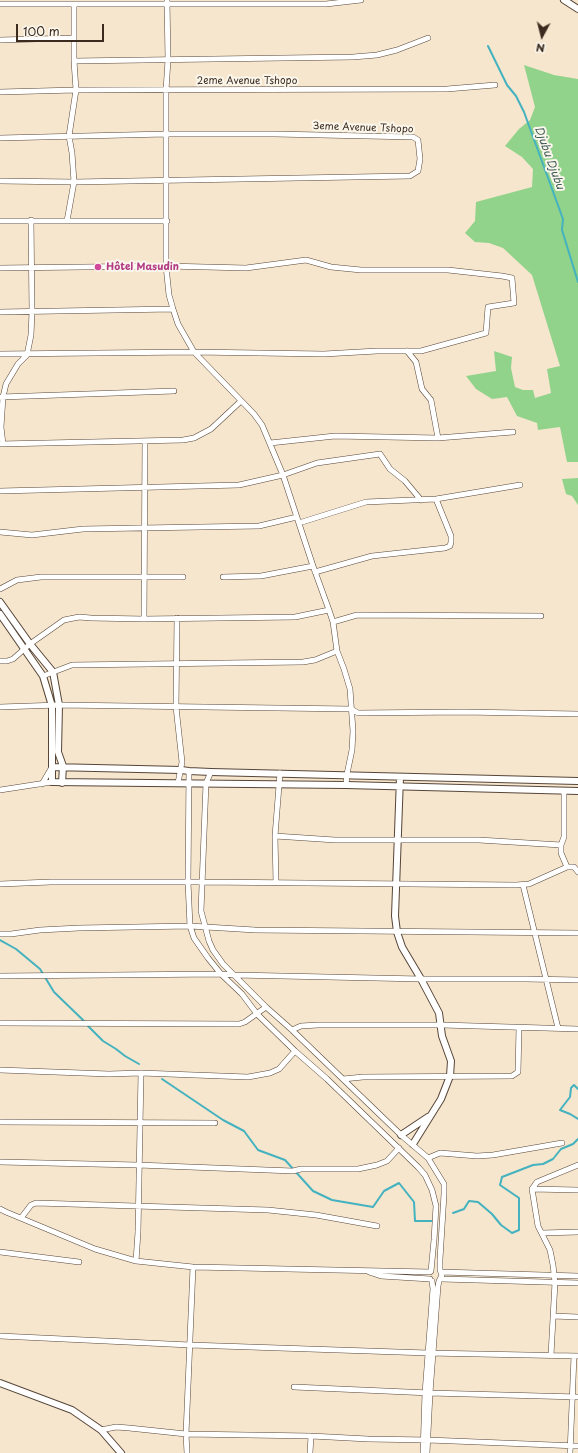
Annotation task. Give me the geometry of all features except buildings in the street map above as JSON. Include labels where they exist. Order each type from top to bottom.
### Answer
[{"type":"street","points":[[0,4],[167,2],[326,4],[361,0]]},
{"type":"street","points":[[564,0],[578,9]]},
{"type":"street","points":[[167,2],[168,60],[166,90],[166,266],[169,295],[178,324],[194,352],[242,401],[262,425],[283,475],[333,622],[337,651],[350,689],[353,731],[352,750],[346,785]]},
{"type":"street","points":[[67,221],[74,182],[69,136],[76,90],[74,61],[74,4]]},
{"type":"street","points":[[0,40],[74,38]]},
{"type":"street","points":[[74,61],[353,57],[377,55],[397,50],[428,38]]},
{"type":"street","name":"2eme Avenue Tshopo","points":[[0,92],[76,90],[447,89],[495,86]]},
{"type":"street","name":"3eme Avenue Tshopo","points":[[0,138],[166,134],[275,134],[413,137],[418,140],[420,159],[418,171],[410,176],[74,182],[0,181]]},
{"type":"street","points":[[31,220],[31,335],[27,355],[18,364],[6,384],[1,397],[1,444],[183,440],[194,438],[211,429],[242,401]]},
{"type":"street","points":[[0,221],[167,221]]},
{"type":"street","points":[[0,268],[166,266],[246,268],[306,260],[331,267],[361,270],[448,270],[512,278],[514,303],[488,307],[486,333],[421,351],[324,354],[194,352],[27,355],[0,354]]},
{"type":"street","points":[[0,312],[173,310]]},
{"type":"street","points":[[407,351],[416,362],[422,389],[431,400],[438,438]]},
{"type":"street","points":[[1,397],[174,391]]},
{"type":"street","points":[[270,443],[334,436],[438,438],[513,432]]},
{"type":"street","points":[[144,619],[145,441]]},
{"type":"street","points":[[0,491],[239,485],[283,475],[317,463],[380,454],[390,469],[405,481],[421,500]]},
{"type":"street","points":[[299,523],[366,502],[436,499],[520,486]]},
{"type":"street","points":[[315,572],[372,556],[445,548],[450,546],[452,536],[436,499]]},
{"type":"street","points":[[0,532],[32,535],[83,529],[260,526],[297,517]]},
{"type":"street","points":[[223,577],[261,576],[313,566]]},
{"type":"street","points":[[0,589],[17,580],[41,577],[184,577]]},
{"type":"street","points":[[0,602],[28,646],[56,706],[52,782]]},
{"type":"street","points":[[0,662],[13,659],[28,646],[64,620],[71,618],[144,619],[295,617],[329,610]]},
{"type":"street","points":[[0,614],[53,672],[58,752],[63,766],[62,782]]},
{"type":"street","points":[[333,622],[357,616],[540,616]]},
{"type":"street","points":[[177,618],[176,707],[179,747],[182,762],[178,783]]},
{"type":"street","points":[[43,676],[72,665],[303,662],[315,660],[337,651]]},
{"type":"street","points":[[0,707],[56,706],[351,709],[358,713],[463,712],[578,714]]},
{"type":"street","points":[[52,766],[211,772],[347,774],[400,777],[578,781]]},
{"type":"street","points":[[42,784],[52,766]]},
{"type":"street","points":[[189,771],[188,882],[190,926],[194,938],[221,974],[242,994],[258,1014],[295,1051],[327,1079],[418,1166],[425,1175],[432,1190],[436,1206],[430,1271],[433,1289],[426,1440],[427,1453]]},
{"type":"street","points":[[211,772],[206,783],[201,911],[208,941],[213,950],[223,964],[266,1007],[401,1135],[428,1158],[444,1184],[440,1258],[441,1271],[431,1353]]},
{"type":"street","points":[[276,883],[275,836],[280,773]]},
{"type":"street","points":[[400,777],[395,884],[395,916],[397,932],[402,947],[422,979],[439,1013],[442,1026],[442,1036],[451,1061],[450,1076],[441,1099],[413,1144]]},
{"type":"street","points":[[0,790],[52,782],[62,782],[346,785],[578,791]]},
{"type":"street","points":[[564,791],[564,837],[561,845],[563,860],[566,867]]},
{"type":"street","points":[[275,836],[335,840],[479,840],[561,845]]},
{"type":"street","points":[[0,884],[51,882],[202,882],[523,885],[529,884],[566,867],[576,867],[578,872]]},
{"type":"street","points":[[523,885],[558,1028]]},
{"type":"street","points":[[0,934],[79,928],[190,926],[255,930],[578,933]]},
{"type":"street","points":[[0,976],[221,974],[235,976],[578,980]]},
{"type":"street","points":[[0,1022],[239,1024],[258,1014],[266,1007]]},
{"type":"street","points":[[292,1030],[301,1026],[318,1025],[578,1029]]},
{"type":"street","points":[[343,1079],[363,1077],[516,1075],[518,1072],[519,1028]]},
{"type":"street","points":[[0,1070],[248,1077],[270,1073],[279,1069],[295,1051]]},
{"type":"street","points":[[136,1261],[138,1165],[141,1124],[141,1073]]},
{"type":"street","points":[[401,1135],[430,1116]]},
{"type":"street","points":[[0,1122],[215,1124]]},
{"type":"street","points":[[428,1158],[440,1153],[477,1156],[493,1155],[562,1143]]},
{"type":"street","points":[[0,1162],[295,1170],[358,1169],[377,1166],[387,1161],[399,1148]]},
{"type":"street","points":[[551,1356],[555,1276],[550,1250],[538,1226],[532,1189],[533,1185],[537,1182],[578,1165]]},
{"type":"street","points":[[532,1189],[578,1190]]},
{"type":"street","points":[[21,1218],[31,1205],[36,1203],[268,1210],[316,1215],[377,1226]]},
{"type":"street","points":[[0,1209],[95,1248],[136,1261],[193,1267],[430,1271],[436,1269],[441,1271],[578,1276]]},
{"type":"street","points":[[542,1233],[578,1232]]},
{"type":"street","points":[[0,1252],[79,1262]]},
{"type":"street","points":[[187,1453],[186,1434],[193,1267]]},
{"type":"street","points":[[364,1270],[381,1276],[431,1280],[578,1283]]},
{"type":"street","points":[[553,1316],[578,1317]]},
{"type":"street","points":[[0,1336],[190,1345],[576,1356],[575,1397],[570,1453]]},
{"type":"street","points":[[0,1383],[72,1410],[101,1430],[121,1453]]},
{"type":"street","points":[[294,1387],[428,1393],[575,1397]]},
{"type":"street","points":[[101,1430],[116,1427],[186,1434],[311,1436],[578,1446]]},
{"type":"street","points":[[310,1453],[311,1436]]},
{"type":"street","points":[[423,1453],[426,1440]]},
{"type":"green space","points":[[524,65],[554,75],[578,79],[578,462],[567,462],[560,427],[538,430],[537,423],[517,416],[507,397],[492,399],[476,389],[466,376],[496,371],[494,351],[512,357],[511,368],[515,387],[523,390],[533,390],[535,398],[551,393],[547,369],[560,366],[532,275],[503,248],[489,243],[475,242],[465,233],[475,221],[476,202],[532,187],[533,169],[522,157],[505,146],[519,129],[530,120],[535,107]]},
{"type":"green space","points":[[578,478],[578,505],[572,496],[566,494],[562,479]]},
{"type":"waterway","name":"Djubu Djubu","points":[[488,46],[507,85],[516,96],[524,112],[563,219],[562,230],[578,282]]},
{"type":"waterway","points":[[0,940],[16,949],[40,969],[54,992],[84,1021]]},
{"type":"waterway","points":[[88,1026],[103,1041],[139,1064]]},
{"type":"waterway","points":[[162,1079],[223,1120],[244,1131],[258,1150],[285,1160],[313,1191],[332,1200],[373,1207],[384,1191],[399,1183],[414,1202],[415,1221],[433,1221]]},
{"type":"waterway","points":[[578,1089],[574,1085],[571,1088],[570,1097],[560,1110],[578,1119]]},
{"type":"waterway","points":[[453,1213],[464,1209],[469,1201],[478,1202],[492,1214],[501,1225],[512,1233],[519,1230],[519,1198],[500,1185],[502,1177],[533,1165],[543,1164],[553,1159],[561,1149],[573,1144],[578,1139]]},
{"type":"place","name":"Hôtel Masudin","points":[[98,267]]}]
